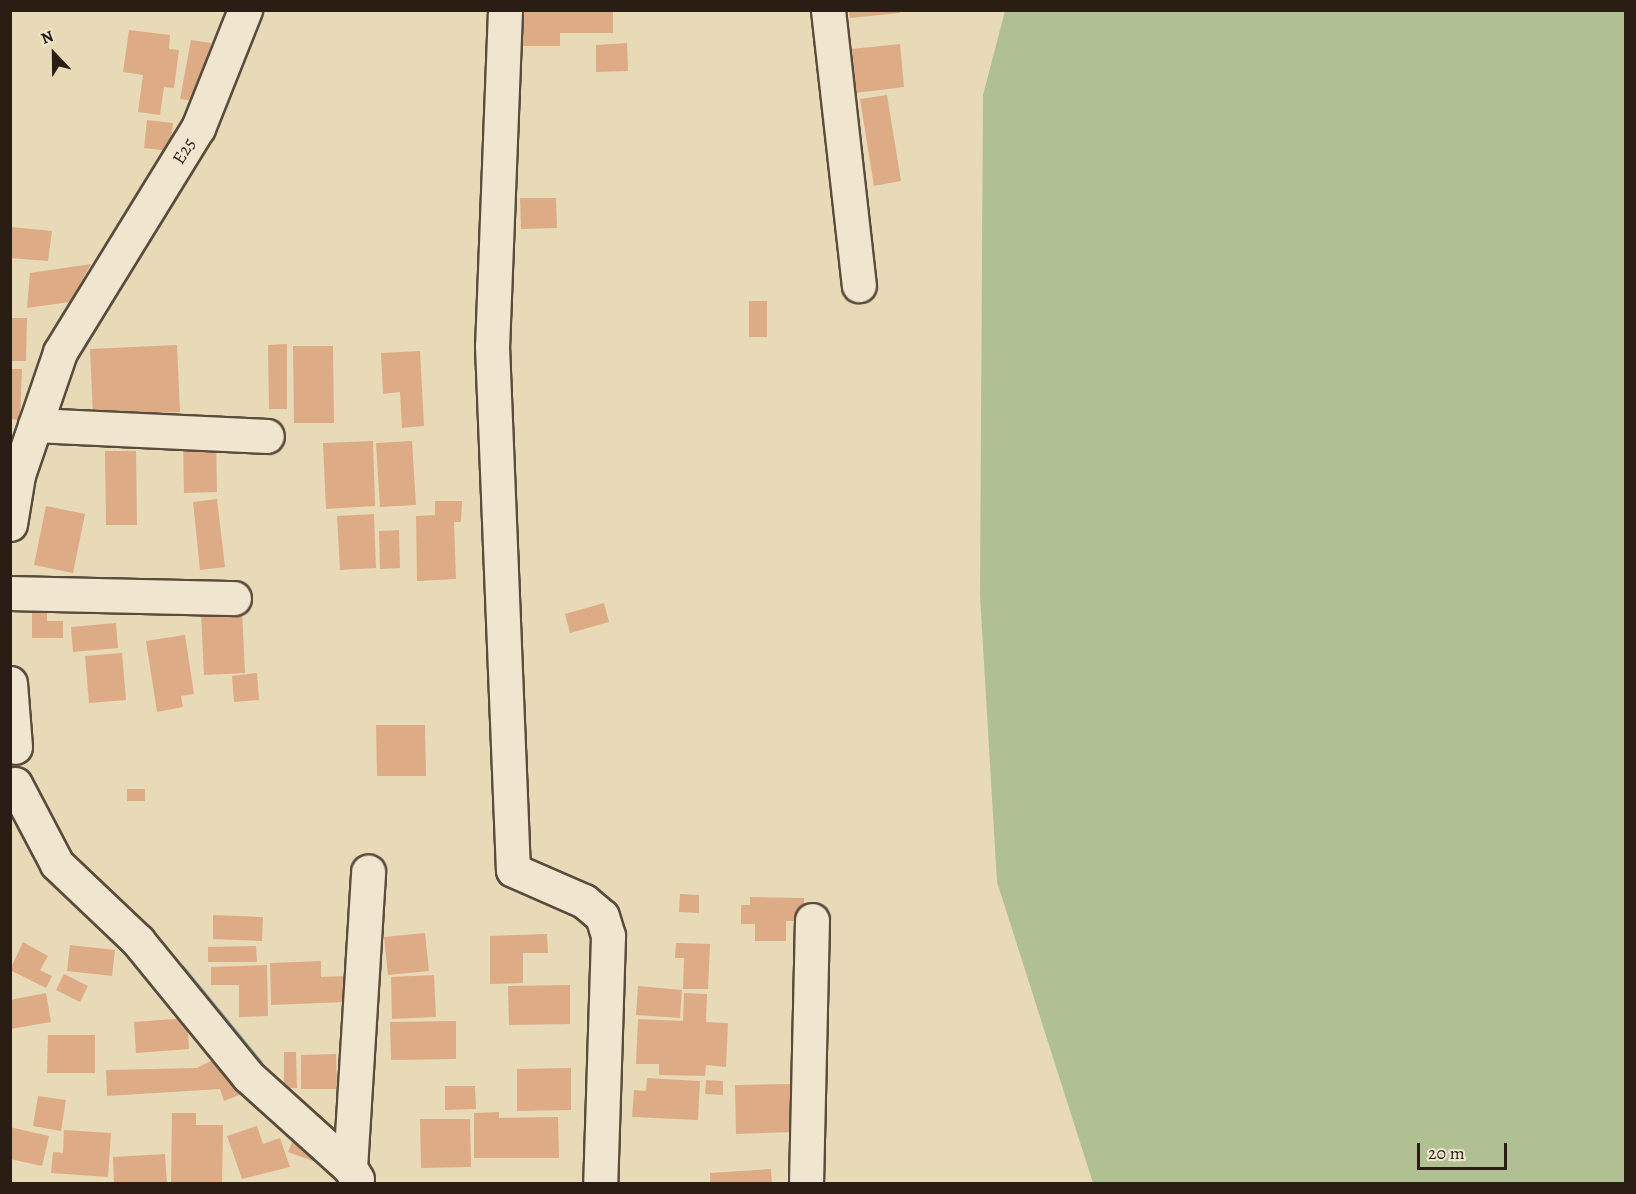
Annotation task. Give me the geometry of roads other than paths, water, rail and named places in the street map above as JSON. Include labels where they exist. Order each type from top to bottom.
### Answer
[{"type":"street","name":"E25","points":[[10,524],[35,425],[60,352],[101,281],[198,128],[245,10]]},
{"type":"street","points":[[505,10],[492,346],[513,870],[584,901],[602,916],[608,936],[600,1184]]},
{"type":"street","points":[[828,10],[859,285]]},
{"type":"street","points":[[35,425],[267,436]]},
{"type":"street","points":[[10,593],[234,598]]},
{"type":"street","points":[[10,683],[13,793],[57,864],[138,941],[248,1076],[355,1176]]},
{"type":"street","points":[[355,1176],[368,872]]},
{"type":"street","points":[[806,1184],[812,920]]},
{"type":"waterway","points":[[181,969],[258,1063]]}]
